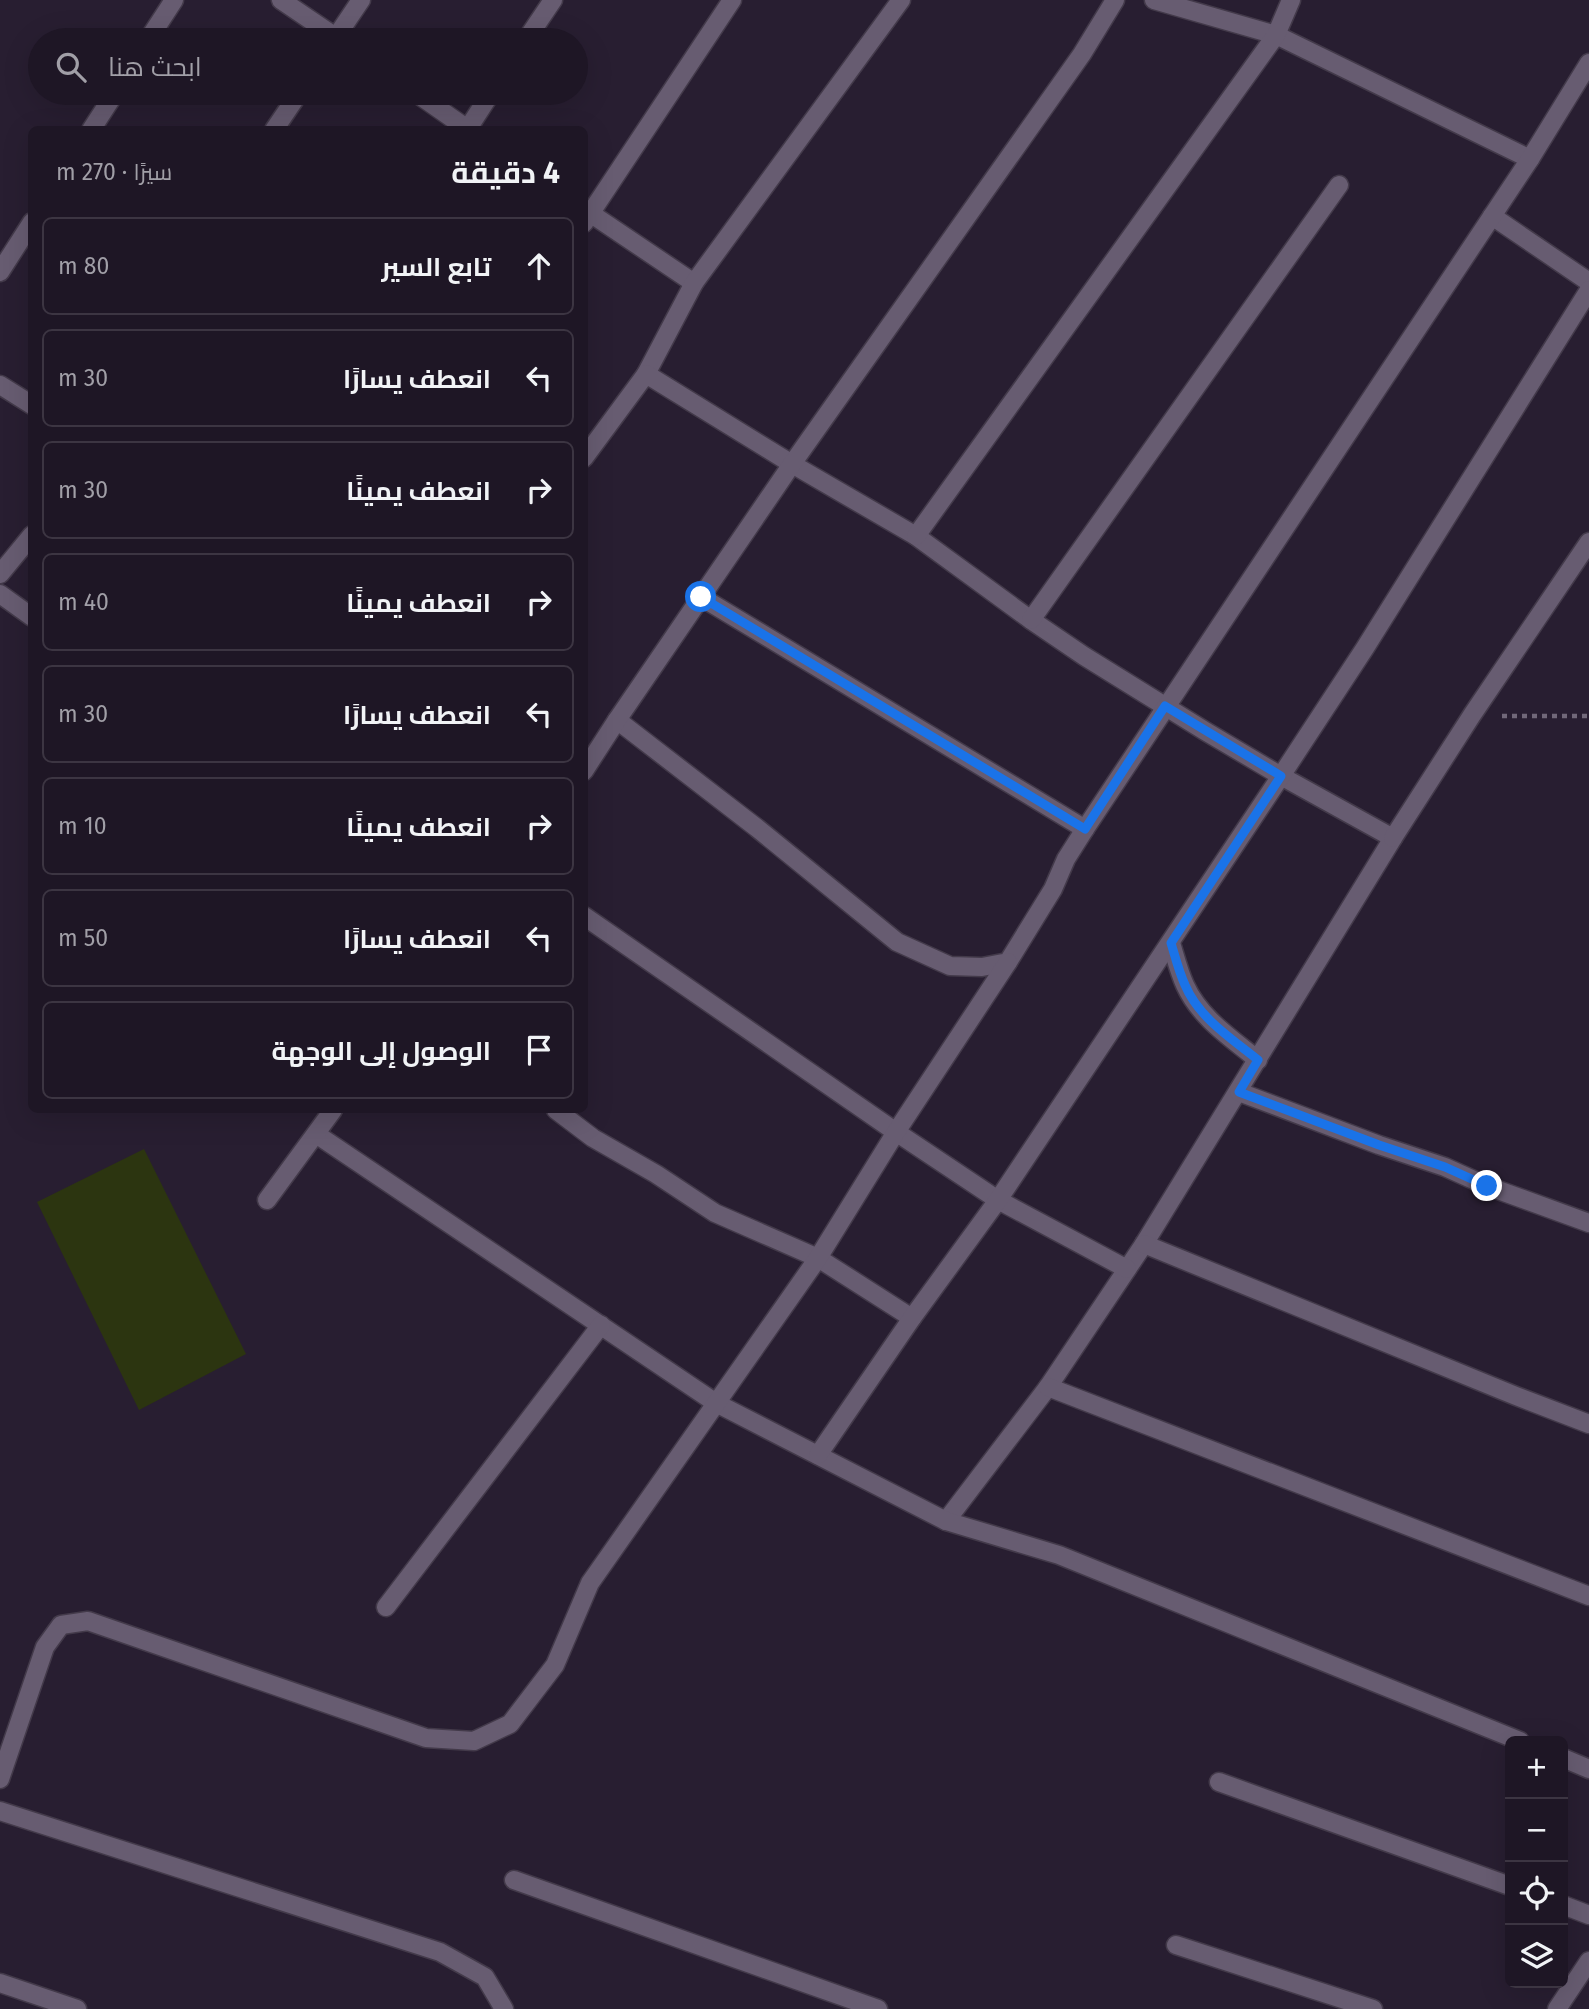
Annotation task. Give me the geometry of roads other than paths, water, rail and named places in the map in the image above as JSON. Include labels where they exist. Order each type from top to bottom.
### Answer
[{"type":"street","points":[[156,28],[174,0]]},
{"type":"street","points":[[281,0],[321,28]]},
{"type":"street","points":[[344,28],[361,0]]},
{"type":"street","points":[[534,28],[553,0]]},
{"type":"street","points":[[588,214],[732,0]]},
{"type":"street","points":[[588,453],[646,374],[694,283],[901,0]]},
{"type":"street","points":[[588,765],[792,464],[1082,54],[1115,0]]},
{"type":"street","points":[[1153,0],[1276,35],[1530,159]]},
{"type":"street","points":[[916,536],[1276,35],[1291,0]]},
{"type":"street","points":[[0,1779],[46,1647],[61,1625],[88,1621],[426,1738],[474,1741],[510,1724],[555,1665],[590,1583],[818,1258],[896,1132],[1008,962],[1053,889],[1066,859],[1085,829],[1530,159],[1589,63]]},
{"type":"street","points":[[93,126],[107,105]]},
{"type":"street","points":[[277,126],[291,105]]},
{"type":"street","points":[[433,105],[464,126]]},
{"type":"street","points":[[470,126],[483,105]]},
{"type":"street","points":[[1031,620],[1339,185]]},
{"type":"street","points":[[588,216],[694,283]]},
{"type":"street","points":[[1492,216],[1589,282]]},
{"type":"street","points":[[0,272],[28,228]]},
{"type":"street","points":[[818,1455],[912,1318],[998,1200],[1171,943],[1372,636],[1589,289]]},
{"type":"street","points":[[646,374],[916,536],[1031,620],[1165,706],[1281,776],[1393,838]]},
{"type":"street","points":[[0,384],[28,402]]},
{"type":"street","points":[[0,574],[28,540]]},
{"type":"street","points":[[946,1521],[1048,1387],[1144,1244],[1393,838],[1589,542]]},
{"type":"street","points":[[0,594],[28,614]]},
{"type":"street","points":[[701,597],[1085,829]]},
{"type":"street","points":[[617,720],[757,828],[897,942],[950,966],[982,967],[1008,962]]},
{"type":"street","points":[[588,919],[998,1200],[1127,1269]]},
{"type":"street","points":[[1171,943],[1185,985],[1200,1010],[1258,1060]]},
{"type":"street","points":[[1239,1092],[1589,1223]]},
{"type":"street","points":[[267,1200],[331,1113]]},
{"type":"street","points":[[560,1113],[593,1138],[656,1174],[715,1213],[818,1258],[912,1318]]},
{"type":"street","points":[[316,1133],[716,1403],[946,1521],[1059,1555],[1508,1736]]},
{"type":"street","points":[[1144,1244],[1589,1424]]},
{"type":"street","points":[[386,1607],[601,1325]]},
{"type":"street","points":[[1048,1387],[1407,1528],[1589,1596]]},
{"type":"street","points":[[1568,1760],[1589,1769]]},
{"type":"street","points":[[1219,1782],[1505,1884]]},
{"type":"street","points":[[0,1811],[440,1952],[485,1977],[504,2009]]},
{"type":"street","points":[[514,1881],[878,2009]]},
{"type":"street","points":[[1568,1907],[1589,1914]]},
{"type":"street","points":[[1176,1945],[1373,2009]]},
{"type":"street","points":[[1557,2009],[1589,1961]]},
{"type":"street","points":[[0,1983],[77,2009]]}]
